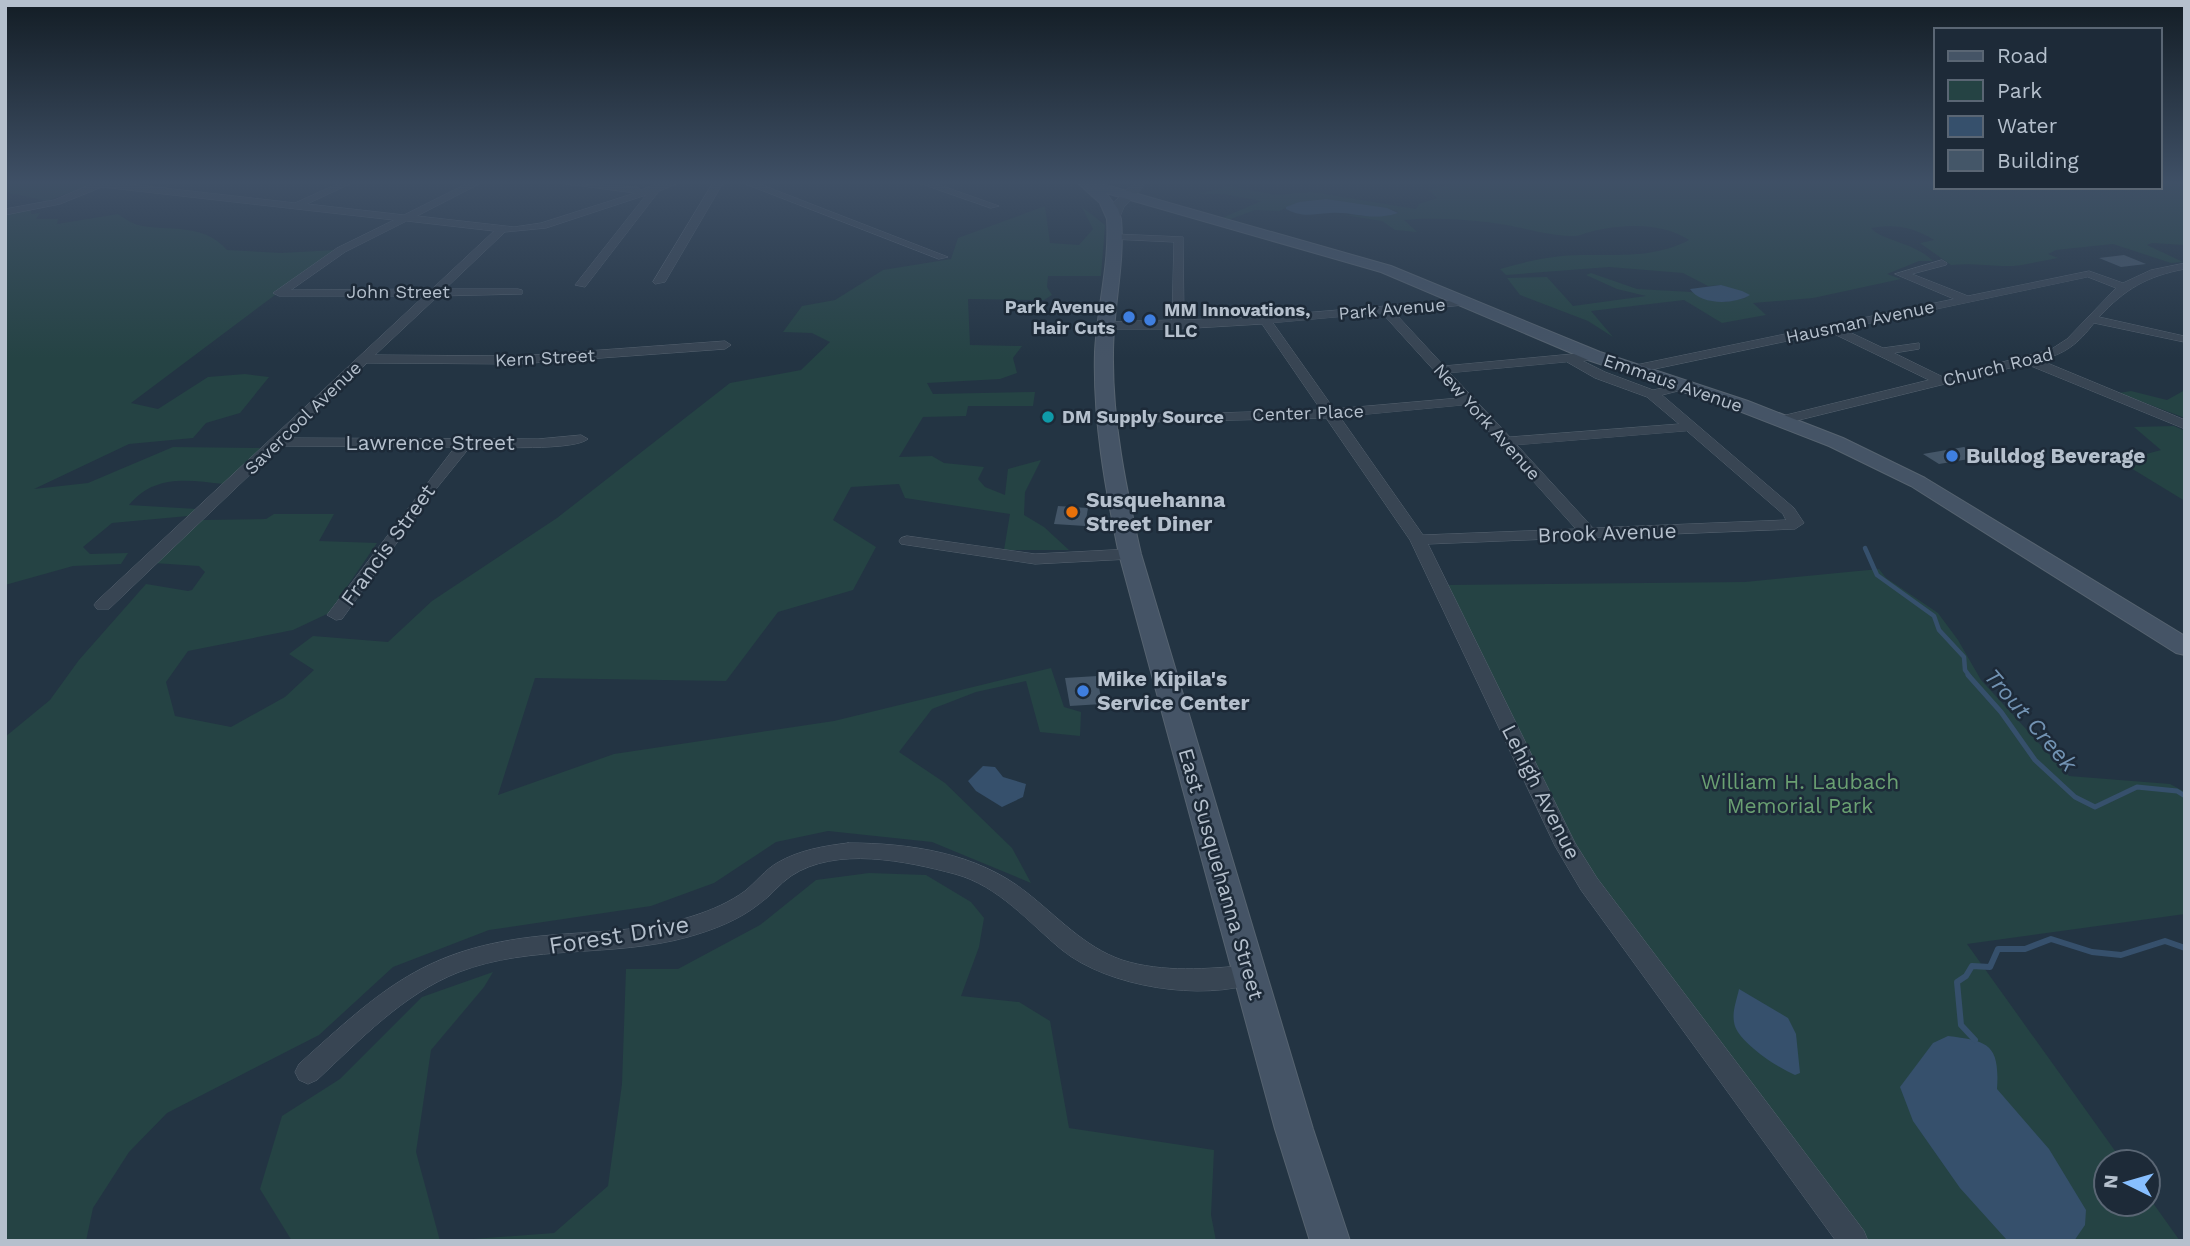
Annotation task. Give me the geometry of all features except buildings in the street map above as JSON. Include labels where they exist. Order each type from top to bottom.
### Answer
[{"type":"main road","name":"East Susquehanna Street","points":[[1113,241],[1105,326],[1106,420],[1115,484],[1130,554],[1250,975],[1330,1241]]},
{"type":"main road","name":"Emmaus Avenue","points":[[1290,241],[1363,261],[1469,302],[1594,356],[1783,420],[1847,447],[1918,482],[2185,647]]},
{"type":"street","name":"John Street","points":[[360,241],[329,257],[279,293],[517,292]]},
{"type":"street","name":"Savercool Avenue","points":[[103,605],[489,241]]},
{"type":"street","points":[[582,285],[616,241]]},
{"type":"street","points":[[659,282],[683,241]]},
{"type":"street","points":[[901,241],[943,257]]},
{"type":"street","points":[[1178,241],[1178,325]]},
{"type":"street","points":[[1942,263],[1901,274],[1965,299]]},
{"type":"street","name":"Church Road","points":[[1783,420],[2054,353],[2072,344],[2091,319],[2124,287],[2147,272],[2185,266]]},
{"type":"street","name":"Hausman Avenue","points":[[1631,370],[2089,274],[2124,287]]},
{"type":"street","name":"Park Avenue","points":[[1105,326],[1265,320],[1469,302]]},
{"type":"street","name":"New York Avenue","points":[[1385,309],[1590,534]]},
{"type":"street","points":[[2091,319],[2180,339]]},
{"type":"street","name":"Lehigh Avenue","points":[[1265,320],[1418,540],[1566,846],[1589,884],[1854,1241]]},
{"type":"street","points":[[1831,328],[1942,381]]},
{"type":"street","name":"Kern Street","points":[[364,359],[518,360],[724,345]]},
{"type":"street","points":[[1881,352],[1915,346]]},
{"type":"street","points":[[1440,370],[1594,356]]},
{"type":"street","points":[[1569,358],[1600,375],[1652,394],[1690,427]]},
{"type":"street","points":[[2028,360],[2185,425]]},
{"type":"street","points":[[1652,394],[1681,386]]},
{"type":"street","name":"Center Place","points":[[1106,420],[1329,413],[1468,401]]},
{"type":"street","points":[[1506,443],[1690,427]]},
{"type":"street","name":"Brook Avenue","points":[[1418,540],[1789,526],[1796,523],[1789,511],[1690,427]]},
{"type":"street","name":"Lawrence Street","points":[[278,442],[538,443],[581,439]]},
{"type":"street","name":"Francis Street","points":[[336,615],[427,491],[466,443]]},
{"type":"street","points":[[907,541],[1035,559],[1130,554]]},
{"type":"street","name":"Forest Drive","points":[[308,1072],[402,990],[458,962],[498,953],[606,942],[688,927],[742,905],[775,876],[796,864],[837,853],[916,858],[982,875],[1010,889],[1086,954],[1130,973],[1174,981],[1250,975]]},
{"type":"green space","points":[[5,241],[218,241],[227,250],[281,253],[335,250],[131,403],[158,409],[208,377],[245,374],[269,377],[240,413],[206,423],[193,438],[129,444],[34,489],[88,483],[173,447],[262,448],[224,484],[172,481],[150,488],[139,495],[129,505],[197,509],[188,516],[112,523],[83,547],[90,554],[128,553],[121,564],[73,566],[5,585]]},
{"type":"green space","points":[[957,241],[1050,241],[1079,245],[1082,241],[1104,241],[1101,276],[1048,276],[1047,287],[1052,295],[1044,300],[968,299],[970,345],[1022,346],[1013,358],[1017,373],[1000,379],[927,383],[933,394],[1035,392],[1033,406],[968,406],[966,416],[923,417],[899,457],[932,456],[944,463],[984,467],[978,479],[985,487],[1005,495],[1008,469],[1041,460],[1025,492],[1024,515],[1044,527],[1069,550],[1004,550],[1010,514],[905,498],[899,484],[851,487],[833,520],[876,547],[853,590],[778,612],[726,681],[535,678],[498,795],[614,754],[834,721],[1051,668],[1064,707],[1081,712],[1080,736],[1040,732],[1026,681],[976,692],[932,709],[899,752],[945,783],[1012,848],[1031,883],[932,842],[828,831],[776,842],[714,883],[651,906],[489,930],[393,967],[319,1035],[167,1113],[129,1152],[93,1208],[86,1241],[5,1241],[5,737],[50,700],[79,660],[146,584],[188,591],[192,590],[205,572],[199,566],[154,563],[202,520],[266,519],[274,514],[334,514],[319,541],[377,543],[329,613],[293,630],[188,651],[166,682],[175,716],[231,727],[285,697],[314,670],[289,654],[313,636],[388,642],[432,601],[557,518],[730,383],[801,370],[830,342],[812,333],[783,332],[802,306],[835,300],[883,270],[951,259]]},
{"type":"green space","points":[[1687,241],[1896,241],[1918,250],[1933,261],[1919,261],[1887,274],[1901,279],[1813,298],[1753,303],[1766,315],[1722,323],[1684,300],[1591,311],[1613,337],[1588,321],[1520,295],[1507,278],[1547,277],[1573,306],[1646,296],[1617,289],[1586,275],[1591,273],[1637,289],[1691,292],[1724,302],[1746,298],[1721,285],[1708,286],[1683,273],[1609,267],[1506,275],[1500,269],[1565,256],[1626,255],[1677,246]]},
{"type":"green space","points":[[2185,241],[2185,245],[2147,245],[2183,262],[2171,263],[2113,244],[2056,250],[2048,254],[2058,258],[2009,266],[1951,265],[1920,243]]},
{"type":"green space","points":[[2185,390],[2185,418],[2119,393],[2131,391],[2167,400]]},
{"type":"green space","points":[[2174,426],[2185,431],[2185,501],[2121,462],[2084,450],[2132,458],[2161,450],[2134,427]]},
{"type":"green space","name":"William H. Laubach Memorial Park","points":[[1879,569],[1886,578],[1938,613],[1958,640],[1981,680],[2069,776],[2170,784],[2185,792],[2185,914],[1967,944],[2113,1148],[2092,1148],[2092,1218],[2162,1218],[2162,1216],[2180,1241],[1863,1241],[1568,838],[1448,585],[1745,582]]},
{"type":"green space","points":[[869,873],[926,875],[971,902],[984,918],[979,947],[961,996],[1019,1002],[1050,1021],[1069,1128],[1214,1150],[1211,1215],[1216,1241],[446,1241],[554,1233],[608,1186],[622,1084],[626,969],[678,969],[760,925],[816,880]]},
{"type":"green space","points":[[493,972],[484,987],[431,1050],[416,1152],[440,1241],[292,1241],[260,1189],[282,1116],[340,1079],[422,997]]},
{"type":"water","points":[[1721,285],[1750,295],[1735,301],[1718,302],[1701,298],[1690,289]]},
{"type":"water","points":[[983,766],[995,767],[1003,777],[1026,784],[1023,797],[1002,807],[976,791],[968,781]]},
{"type":"water","points":[[1739,989],[1788,1018],[1796,1034],[1800,1073],[1795,1075],[1759,1053],[1736,1029],[1734,1009]]},
{"type":"water","points":[[1948,1036],[1982,1043],[1993,1054],[1997,1089],[2049,1149],[2086,1210],[2085,1225],[2074,1241],[2006,1239],[1960,1188],[1913,1121],[1900,1087],[1933,1043]]},
{"type":"waterway","name":"Trout Creek","points":[[1865,548],[1877,575],[1934,616],[1939,630],[1964,657],[1965,670],[1970,677]]},
{"type":"waterway","name":"Trout Creek","points":[[1968,675],[2001,712],[2035,760],[2075,797],[2095,807],[2137,787],[2177,791],[2185,796]]},
{"type":"waterway","points":[[1975,1040],[1961,1025],[1957,982],[1966,976],[1972,966],[1990,967],[1998,949],[2025,949],[2051,939],[2092,952],[2121,955],[2165,941],[2185,948]]},
{"type":"place","name":"Park Avenue Hair Cuts","points":[[1129,317]]},
{"type":"place","name":"MM Innovations, LLC","points":[[1150,320]]},
{"type":"place","name":"DM Supply Source","points":[[1048,417]]},
{"type":"place","name":"Bulldog Beverage","points":[[1952,456]]},
{"type":"place","name":"Susquehanna Street Diner","points":[[1072,512]]},
{"type":"place","name":"Mike Kipila's Service Center","points":[[1083,691]]}]
